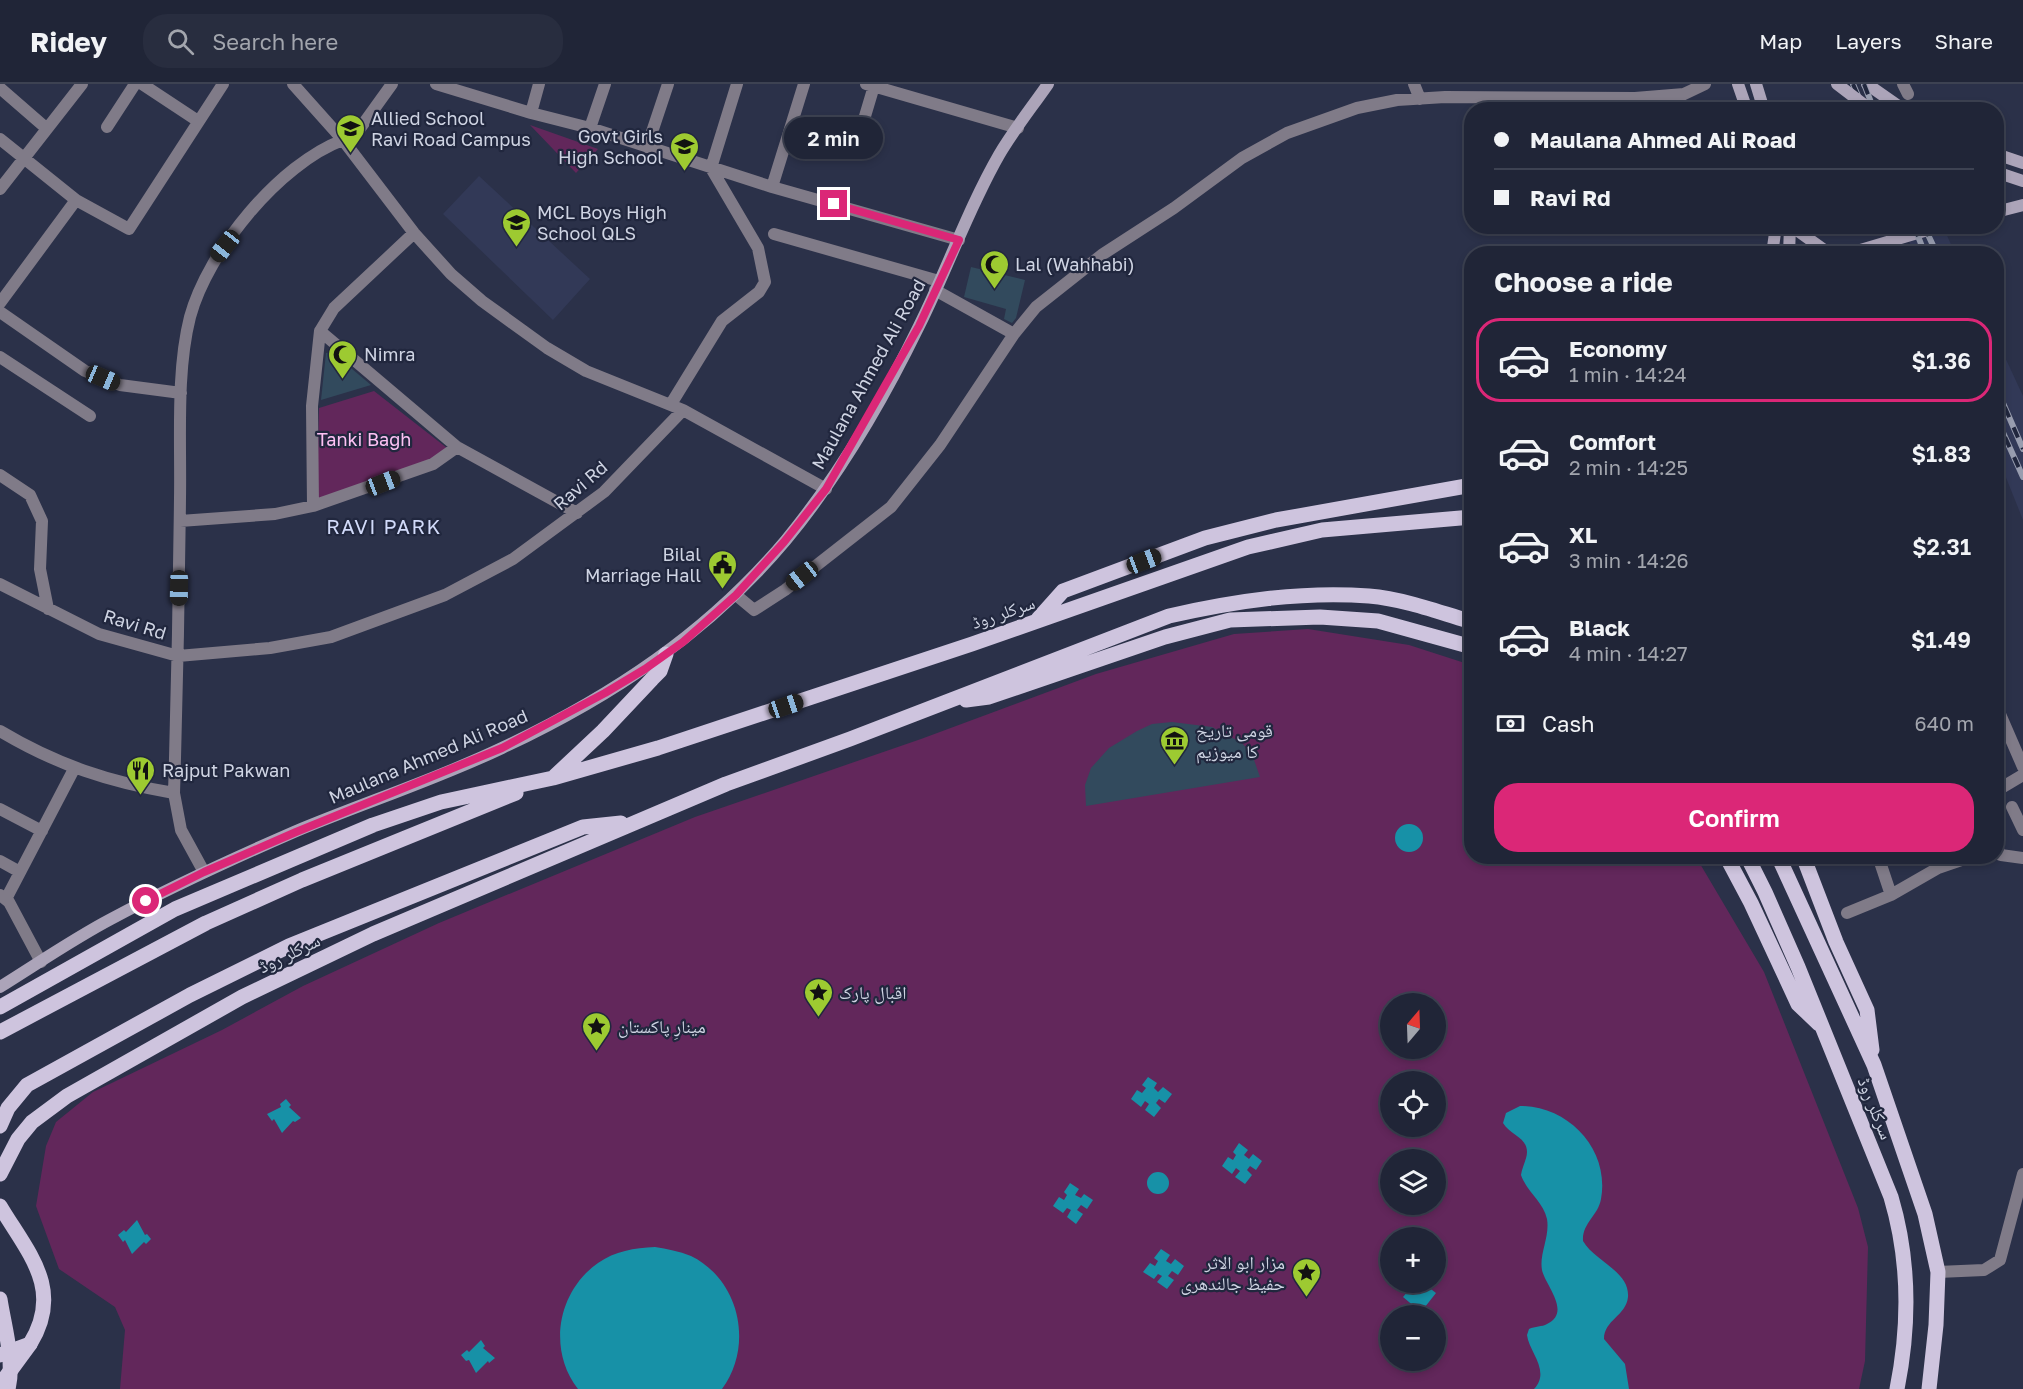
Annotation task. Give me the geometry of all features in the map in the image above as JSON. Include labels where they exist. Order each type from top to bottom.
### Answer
[{"type":"main road","points":[[1036,621],[1063,591],[1205,538],[1276,520],[1464,486]]},
{"type":"main road","name":"سرکلر روڈ","points":[[0,1007],[175,909],[373,825],[441,802],[553,778],[658,748],[1036,621],[1205,561],[1290,536],[1361,526],[1464,518]]},
{"type":"main road","name":"سرکلر روڈ","points":[[0,1174],[18,1139],[48,1108],[242,998],[373,934],[726,784],[1169,616],[1215,606],[1301,594],[1371,596],[1464,620]]},
{"type":"main road","points":[[942,703],[989,698],[1165,638],[1230,620],[1320,617],[1378,621],[1464,645]]},
{"type":"main road","points":[[553,778],[603,731],[660,671],[666,654]]},
{"type":"main road","name":"سرکلر روڈ","points":[[0,1032],[206,923],[302,880],[553,778]]},
{"type":"main road","name":"سرکلر روڈ","points":[[0,1126],[8,1107],[27,1085],[190,995],[289,946],[582,827],[633,822]]},
{"type":"main road","points":[[1730,864],[1797,1004],[1823,1028]]},
{"type":"main road","name":"سرکلر روڈ","points":[[1750,864],[1765,892],[1823,1028],[1891,1197],[1901,1230],[1907,1308],[1897,1389]]},
{"type":"main road","name":"سرکلر روڈ","points":[[1782,864],[1874,1065],[1925,1214],[1938,1272],[1929,1389]]},
{"type":"main road","points":[[1806,864],[1836,942],[1867,1010],[1874,1065]]},
{"type":"main road","points":[[0,1206],[43,1281],[45,1296],[37,1331],[0,1385]]},
{"type":"main road","points":[[0,1299],[8,1351],[10,1381],[8,1389]]},
{"type":"main road","points":[[0,1355],[30,1344]]},
{"type":"street","points":[[0,189],[22,157],[82,84]]},
{"type":"street","points":[[107,127],[135,84]]},
{"type":"street","points":[[142,84],[198,121]]},
{"type":"street","points":[[0,139],[76,200],[129,229],[223,84]]},
{"type":"street","points":[[293,84],[343,140],[414,233],[451,274],[482,301],[547,348],[586,371],[671,404],[826,489]]},
{"type":"street","points":[[204,872],[181,830],[174,793],[181,393],[190,318],[200,287],[213,261],[261,199],[296,167],[324,147],[356,134],[392,84]]},
{"type":"street","points":[[436,84],[470,89],[531,113],[590,128],[772,187],[959,240]]},
{"type":"street","points":[[531,113],[539,84]]},
{"type":"street","points":[[590,128],[604,84]]},
{"type":"street","points":[[647,147],[668,84]]},
{"type":"street","points":[[671,404],[722,321],[759,292],[765,282],[758,248],[711,168],[737,84]]},
{"type":"street","points":[[772,187],[804,84]]},
{"type":"street","name":"Maulana Ahmed Ali Road","points":[[0,987],[108,920],[204,872],[502,748],[605,693],[666,654],[736,595],[784,542],[826,489],[882,395],[919,326],[1000,152],[1048,84]]},
{"type":"street","points":[[1414,84],[1420,99]]},
{"type":"street","points":[[736,595],[754,610],[785,590],[891,507],[940,445],[1014,334],[1036,307],[1095,261],[1242,159],[1287,134],[1357,108],[1397,100],[1635,98],[1684,94],[1705,84]]},
{"type":"street","points":[[1738,84],[1744,102]]},
{"type":"street","points":[[1756,84],[1762,102]]},
{"type":"street","points":[[1837,84],[1861,102]]},
{"type":"street","points":[[1867,84],[1893,102]]},
{"type":"street","points":[[789,134],[854,153],[870,85],[1018,128]]},
{"type":"street","points":[[0,88],[46,128]]},
{"type":"street","points":[[2004,157],[2023,163]]},
{"type":"street","points":[[2004,175],[2023,181]]},
{"type":"street","points":[[0,303],[76,200]]},
{"type":"street","points":[[2004,210],[2023,205]]},
{"type":"street","points":[[313,506],[312,406],[320,331],[334,308],[414,233]]},
{"type":"street","points":[[774,234],[937,286],[1014,334]]},
{"type":"street","points":[[1802,234],[1819,246]]},
{"type":"street","points":[[1874,246],[1914,234]]},
{"type":"street","points":[[0,312],[85,371],[120,385],[181,393]]},
{"type":"street","points":[[320,331],[457,447],[577,513]]},
{"type":"street","points":[[0,357],[90,416]]},
{"type":"street","name":"Ravi Rd","points":[[0,584],[99,633],[177,656],[270,648],[331,637],[445,595],[513,559],[604,492],[683,410]]},
{"type":"street","points":[[180,521],[274,514],[313,506],[433,464],[457,447]]},
{"type":"street","points":[[0,475],[30,495],[42,521],[40,569],[48,609]]},
{"type":"street","points":[[2004,723],[2023,767]]},
{"type":"street","points":[[0,731],[30,750],[74,769],[115,782],[174,793]]},
{"type":"street","points":[[41,962],[9,902],[3,897],[20,872],[74,769]]},
{"type":"street","points":[[2004,786],[2023,775]]},
{"type":"street","points":[[366,803],[373,825]]},
{"type":"street","points":[[2012,807],[2023,830]]},
{"type":"street","points":[[0,809],[42,831]]},
{"type":"street","points":[[2004,854],[2023,858]]},
{"type":"street","points":[[0,861],[20,872]]},
{"type":"street","points":[[1881,864],[1892,895]]},
{"type":"street","points":[[1847,913],[1892,895],[1932,864]]},
{"type":"street","points":[[1938,1272],[1984,1270],[2001,1260],[2023,1174]]},
{"type":"shaded area","name":"MCL Boys High School QLS","points":[[479,176],[590,279],[553,320],[443,214]]},
{"type":"shaded area","points":[[1906,234],[1946,234],[1952,246],[1911,246]]},
{"type":"shaded area","points":[[2004,355],[2023,396],[2023,520],[2004,472]]},
{"type":"shaded area","points":[[1409,824],[1419,828],[1423,838],[1419,848],[1409,852],[1399,848],[1395,838],[1399,828]]},
{"type":"shaded area","points":[[1148,1077],[1157,1083],[1154,1088],[1158,1092],[1163,1087],[1172,1094],[1165,1103],[1159,1099],[1156,1103],[1161,1108],[1154,1117],[1145,1110],[1149,1104],[1145,1101],[1141,1107],[1131,1099],[1137,1090],[1142,1093],[1146,1088],[1142,1085]]},
{"type":"shaded area","points":[[286,1099],[291,1105],[289,1107],[301,1118],[293,1121],[282,1133],[274,1119],[272,1121],[267,1114],[281,1107],[280,1104]]},
{"type":"shaded area","points":[[1520,1106],[1538,1108],[1570,1123],[1592,1148],[1599,1164],[1602,1181],[1601,1199],[1597,1210],[1587,1224],[1583,1241],[1595,1255],[1618,1273],[1627,1288],[1626,1303],[1607,1327],[1604,1339],[1625,1364],[1629,1389],[1534,1389],[1539,1382],[1540,1368],[1527,1335],[1529,1329],[1545,1325],[1554,1319],[1557,1306],[1541,1264],[1548,1226],[1547,1219],[1542,1207],[1521,1175],[1527,1155],[1526,1147],[1521,1139],[1503,1123],[1506,1113]]},
{"type":"shaded area","points":[[1239,1143],[1248,1150],[1244,1155],[1249,1159],[1253,1154],[1262,1161],[1256,1170],[1250,1166],[1247,1170],[1252,1175],[1245,1184],[1235,1177],[1240,1171],[1236,1168],[1232,1174],[1222,1166],[1228,1157],[1233,1160],[1236,1155],[1233,1152]]},
{"type":"shaded area","points":[[1158,1172],[1166,1175],[1169,1183],[1166,1191],[1158,1194],[1150,1191],[1147,1183],[1150,1175]]},
{"type":"shaded area","points":[[1070,1183],[1079,1189],[1075,1195],[1081,1198],[1084,1194],[1093,1200],[1087,1209],[1081,1205],[1077,1210],[1083,1214],[1076,1224],[1067,1217],[1071,1210],[1067,1208],[1063,1213],[1053,1206],[1059,1197],[1064,1200],[1067,1195],[1064,1192]]},
{"type":"shaded area","points":[[137,1220],[145,1235],[147,1234],[151,1239],[146,1244],[144,1242],[132,1254],[125,1240],[123,1242],[118,1235],[124,1230],[126,1232]]},
{"type":"shaded area","points":[[655,1247],[678,1251],[708,1267],[731,1297],[737,1315],[739,1334],[738,1353],[732,1372],[722,1389],[578,1389],[568,1373],[562,1356],[560,1339],[561,1322],[574,1289],[584,1275],[604,1259],[625,1251]]},
{"type":"shaded area","points":[[1161,1249],[1170,1255],[1166,1261],[1171,1264],[1175,1259],[1184,1266],[1178,1275],[1172,1271],[1168,1276],[1174,1280],[1167,1289],[1157,1282],[1162,1276],[1158,1274],[1154,1279],[1143,1272],[1150,1263],[1155,1266],[1158,1261],[1154,1258]]},
{"type":"shaded area","points":[[1406,1293],[1436,1293],[1427,1305],[1413,1305],[1403,1297]]},
{"type":"shaded area","points":[[481,1340],[485,1346],[483,1348],[495,1358],[489,1363],[488,1361],[476,1373],[469,1360],[466,1361],[461,1355],[467,1350],[469,1352]]},
{"type":"green space","points":[[530,125],[598,149],[576,173]]},
{"type":"green space","name":"Tanki Bagh","points":[[374,391],[447,448],[429,462],[317,500],[319,408]]},
{"type":"green space","name":"اقبال پارک","points":[[1308,629],[1409,645],[1464,663],[1464,864],[1700,864],[1764,972],[1858,1208],[1868,1247],[1865,1361],[1859,1389],[120,1389],[125,1330],[115,1307],[59,1269],[36,1206],[46,1146],[56,1122],[93,1092],[222,1030],[303,986],[439,923],[695,817],[921,739],[1096,674],[1234,634]]},
{"type":"building","name":"Lal (Wahhabi)","points":[[971,267],[1025,280],[1016,318],[1012,323],[1004,319],[1006,309],[964,297]]},
{"type":"building","name":"Nimra","points":[[332,352],[371,385],[321,400],[326,353]]},
{"type":"building","name":"قومی تاریخ کا میوزیم","points":[[1172,722],[1212,727],[1242,743],[1252,754],[1260,777],[1086,806],[1085,785],[1091,768],[1109,748],[1152,724]]},
{"type":"railway","points":[[1853,84],[1861,102]]},
{"type":"railway","points":[[1864,84],[1871,102]]},
{"type":"railway","points":[[1917,234],[1922,246]]},
{"type":"railway","points":[[1928,234],[1933,246]]},
{"type":"railway","points":[[2004,405],[2023,449]]},
{"type":"railway","points":[[2004,435],[2023,477]]},
{"type":"place","name":"Allied School Ravi Road Campus","points":[[350,154]]},
{"type":"place","name":"Govt Girls High School","points":[[684,172]]},
{"type":"place","name":"MCL Boys High School QLS","points":[[516,248]]},
{"type":"place","name":"Lal (Wahhabi)","points":[[994,290]]},
{"type":"place","name":"Nimra","points":[[343,380]]},
{"type":"place","name":"Bilal Marriage Hall","points":[[722,590]]},
{"type":"place","name":"قومی تاریخ کا میوزیم","points":[[1175,766]]},
{"type":"place","name":"Rajput Pakwan","points":[[141,796]]},
{"type":"place","name":"اقبال پارک","points":[[818,1018]]},
{"type":"place","name":"مینارِ پاکستان","points":[[597,1052]]},
{"type":"place","name":"مزار ابو الاثر حفیظ جالندھری","points":[[1306,1298]]},
{"type":"district","name":"RAVI PARK","points":[[384,526]]},
{"type":"route","points":[[146,901],[204,872],[296,832],[502,748],[645,669],[683,642],[736,595],[784,542],[826,489],[882,395],[919,326],[959,240],[834,204]]}]
